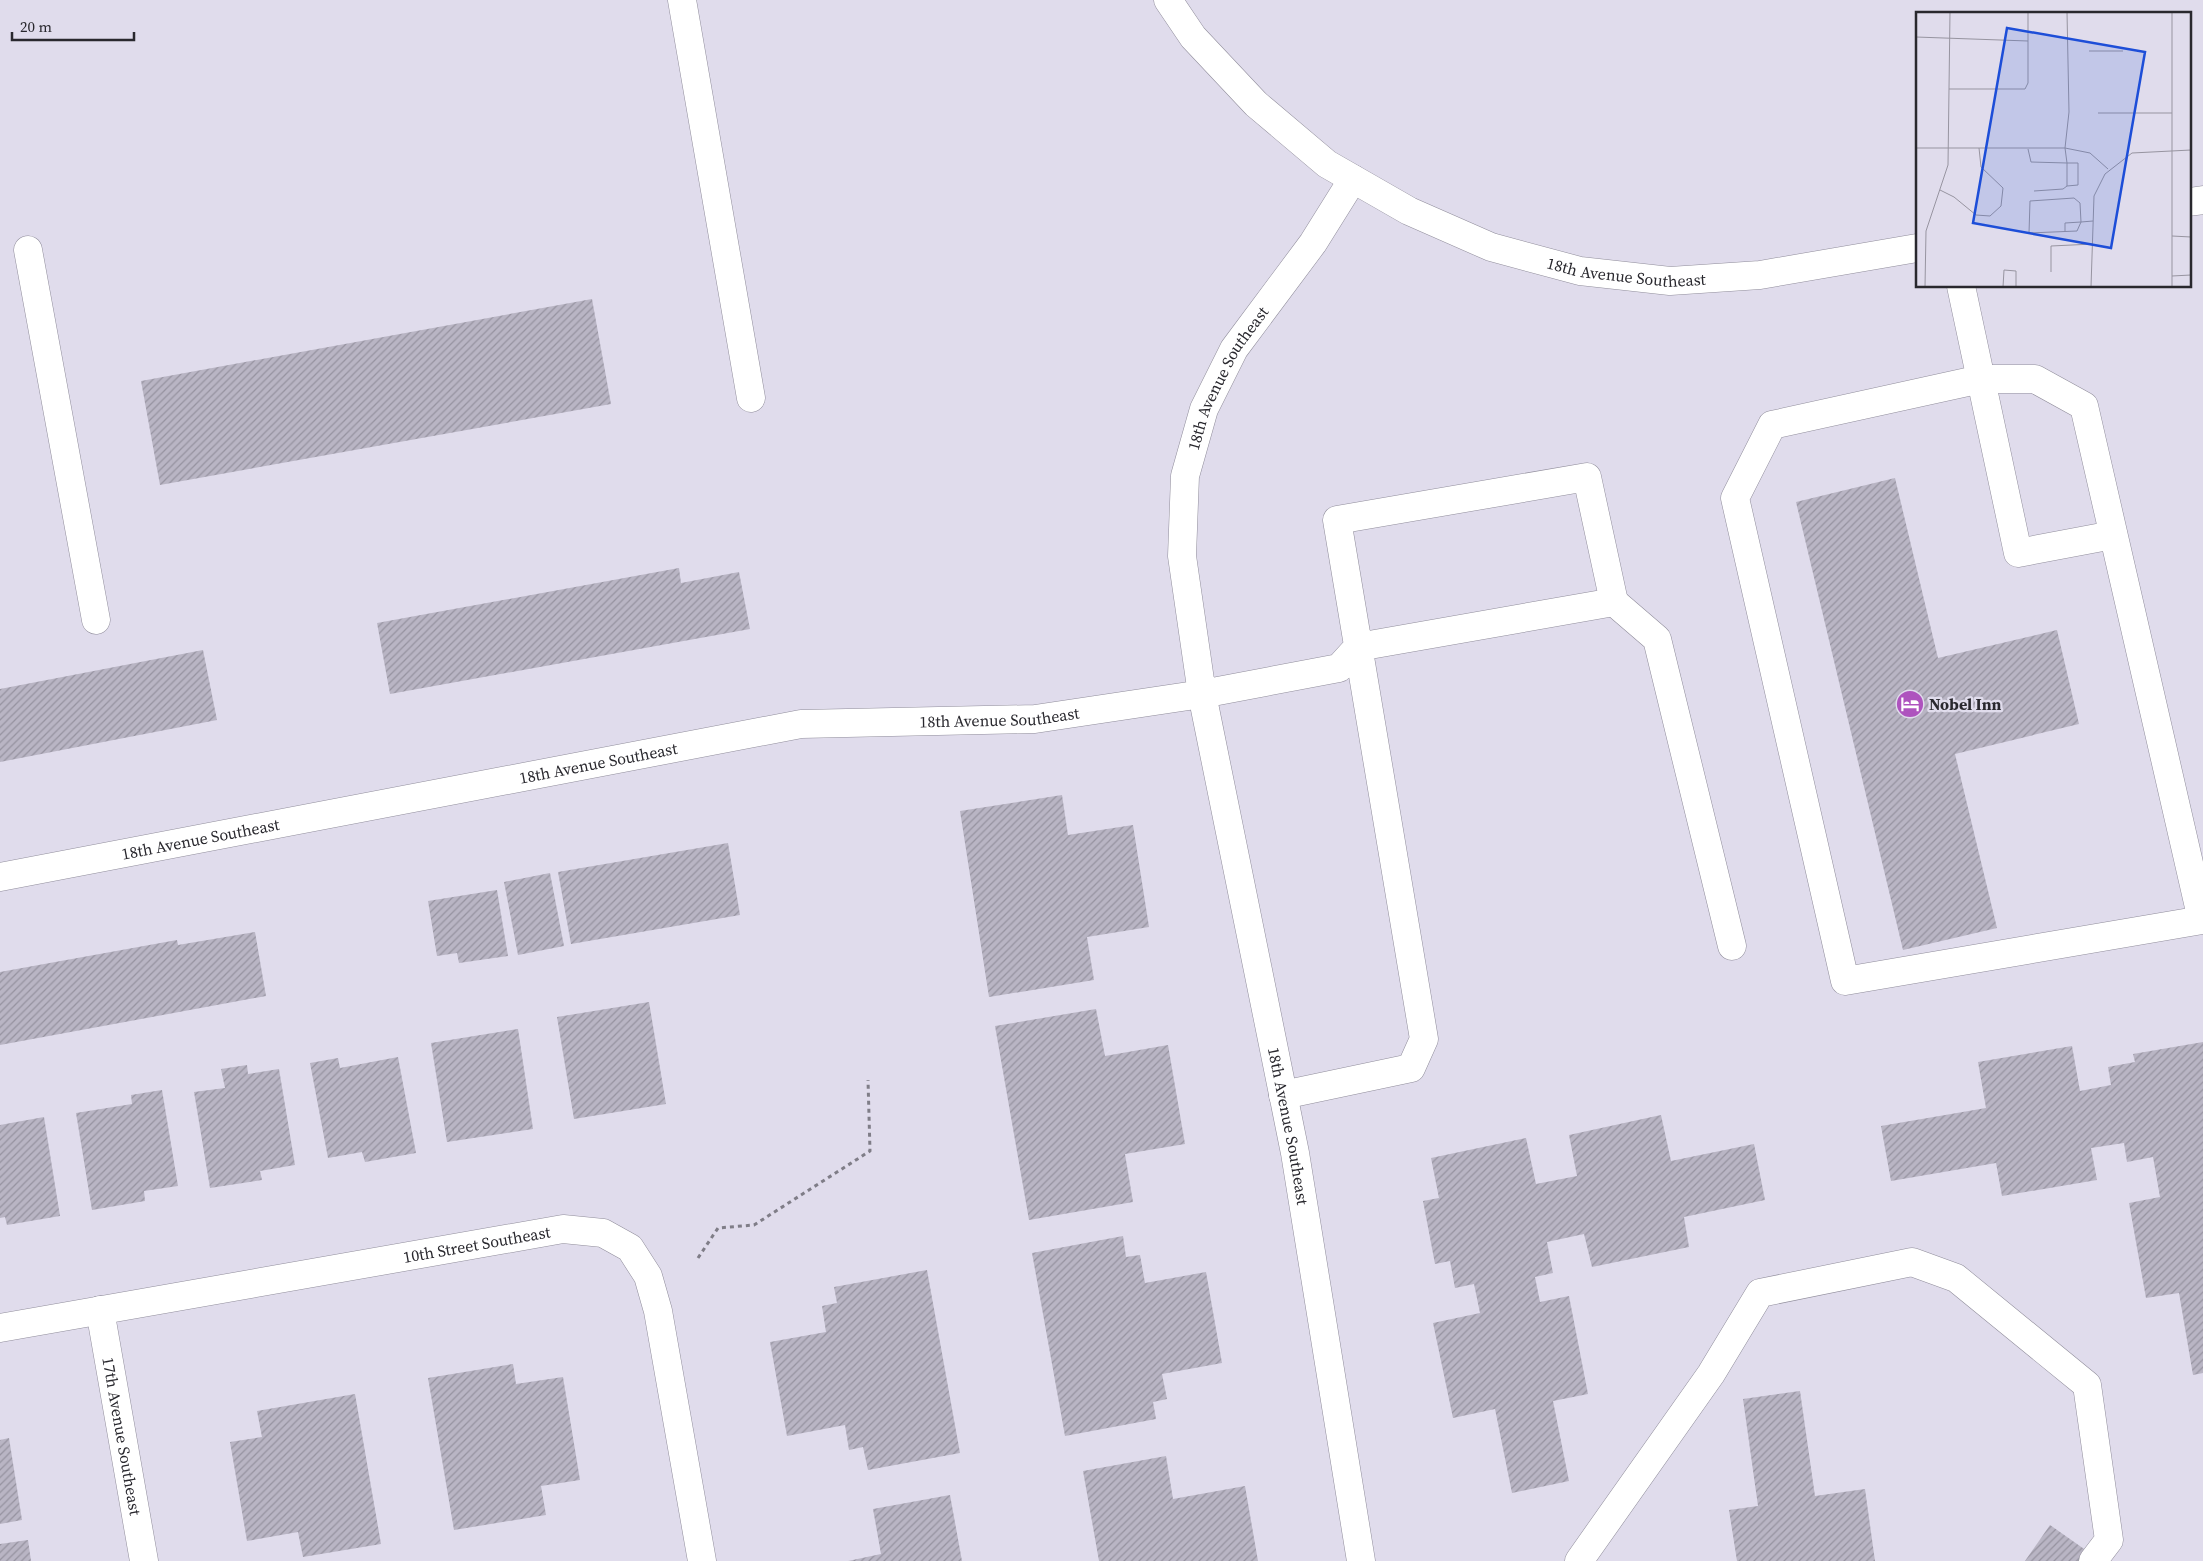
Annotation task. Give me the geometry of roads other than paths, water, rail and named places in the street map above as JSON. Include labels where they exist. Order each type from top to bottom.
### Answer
[{"type":"street","points":[[682,0],[752,398]]},
{"type":"street","name":"18th Avenue Southeast","points":[[1168,0],[1193,37],[1256,104],[1328,164],[1409,211],[1491,247],[1580,271],[1670,281],[1760,275],[1916,248]]},
{"type":"street","name":"18th Avenue Southeast","points":[[1353,179],[1313,242],[1234,349],[1204,409],[1184,476],[1182,556],[1202,694],[1297,1163],[1361,1561]]},
{"type":"street","points":[[2190,202],[2203,200]]},
{"type":"street","points":[[28,250],[96,620]]},
{"type":"street","points":[[1961,288],[2018,553],[2113,535]]},
{"type":"street","points":[[1981,379],[2035,379],[2084,406],[2202,920],[1845,981],[1735,498],[1772,425],[1981,379]]},
{"type":"street","points":[[1283,1095],[1411,1068],[1424,1039],[1336,520],[1587,477],[1614,602],[1658,639],[1732,946]]},
{"type":"street","points":[[1202,694],[1339,668],[1358,647],[1614,602]]},
{"type":"street","name":"18th Avenue Southeast","points":[[0,877],[801,724],[1035,719],[1202,694]]},
{"type":"street","name":"10th Street Southeast","points":[[0,1328],[563,1229],[603,1233],[630,1248],[648,1276],[658,1311],[702,1561]]},
{"type":"street","points":[[1579,1561],[1710,1374],[1760,1293],[1912,1262],[1956,1278],[2087,1385],[2109,1540],[2093,1561]]},
{"type":"street","name":"17th Avenue Southeast","points":[[100,1310],[144,1561]]},
{"type":"place","name":"Nobel Inn","points":[[1910,704]]}]
